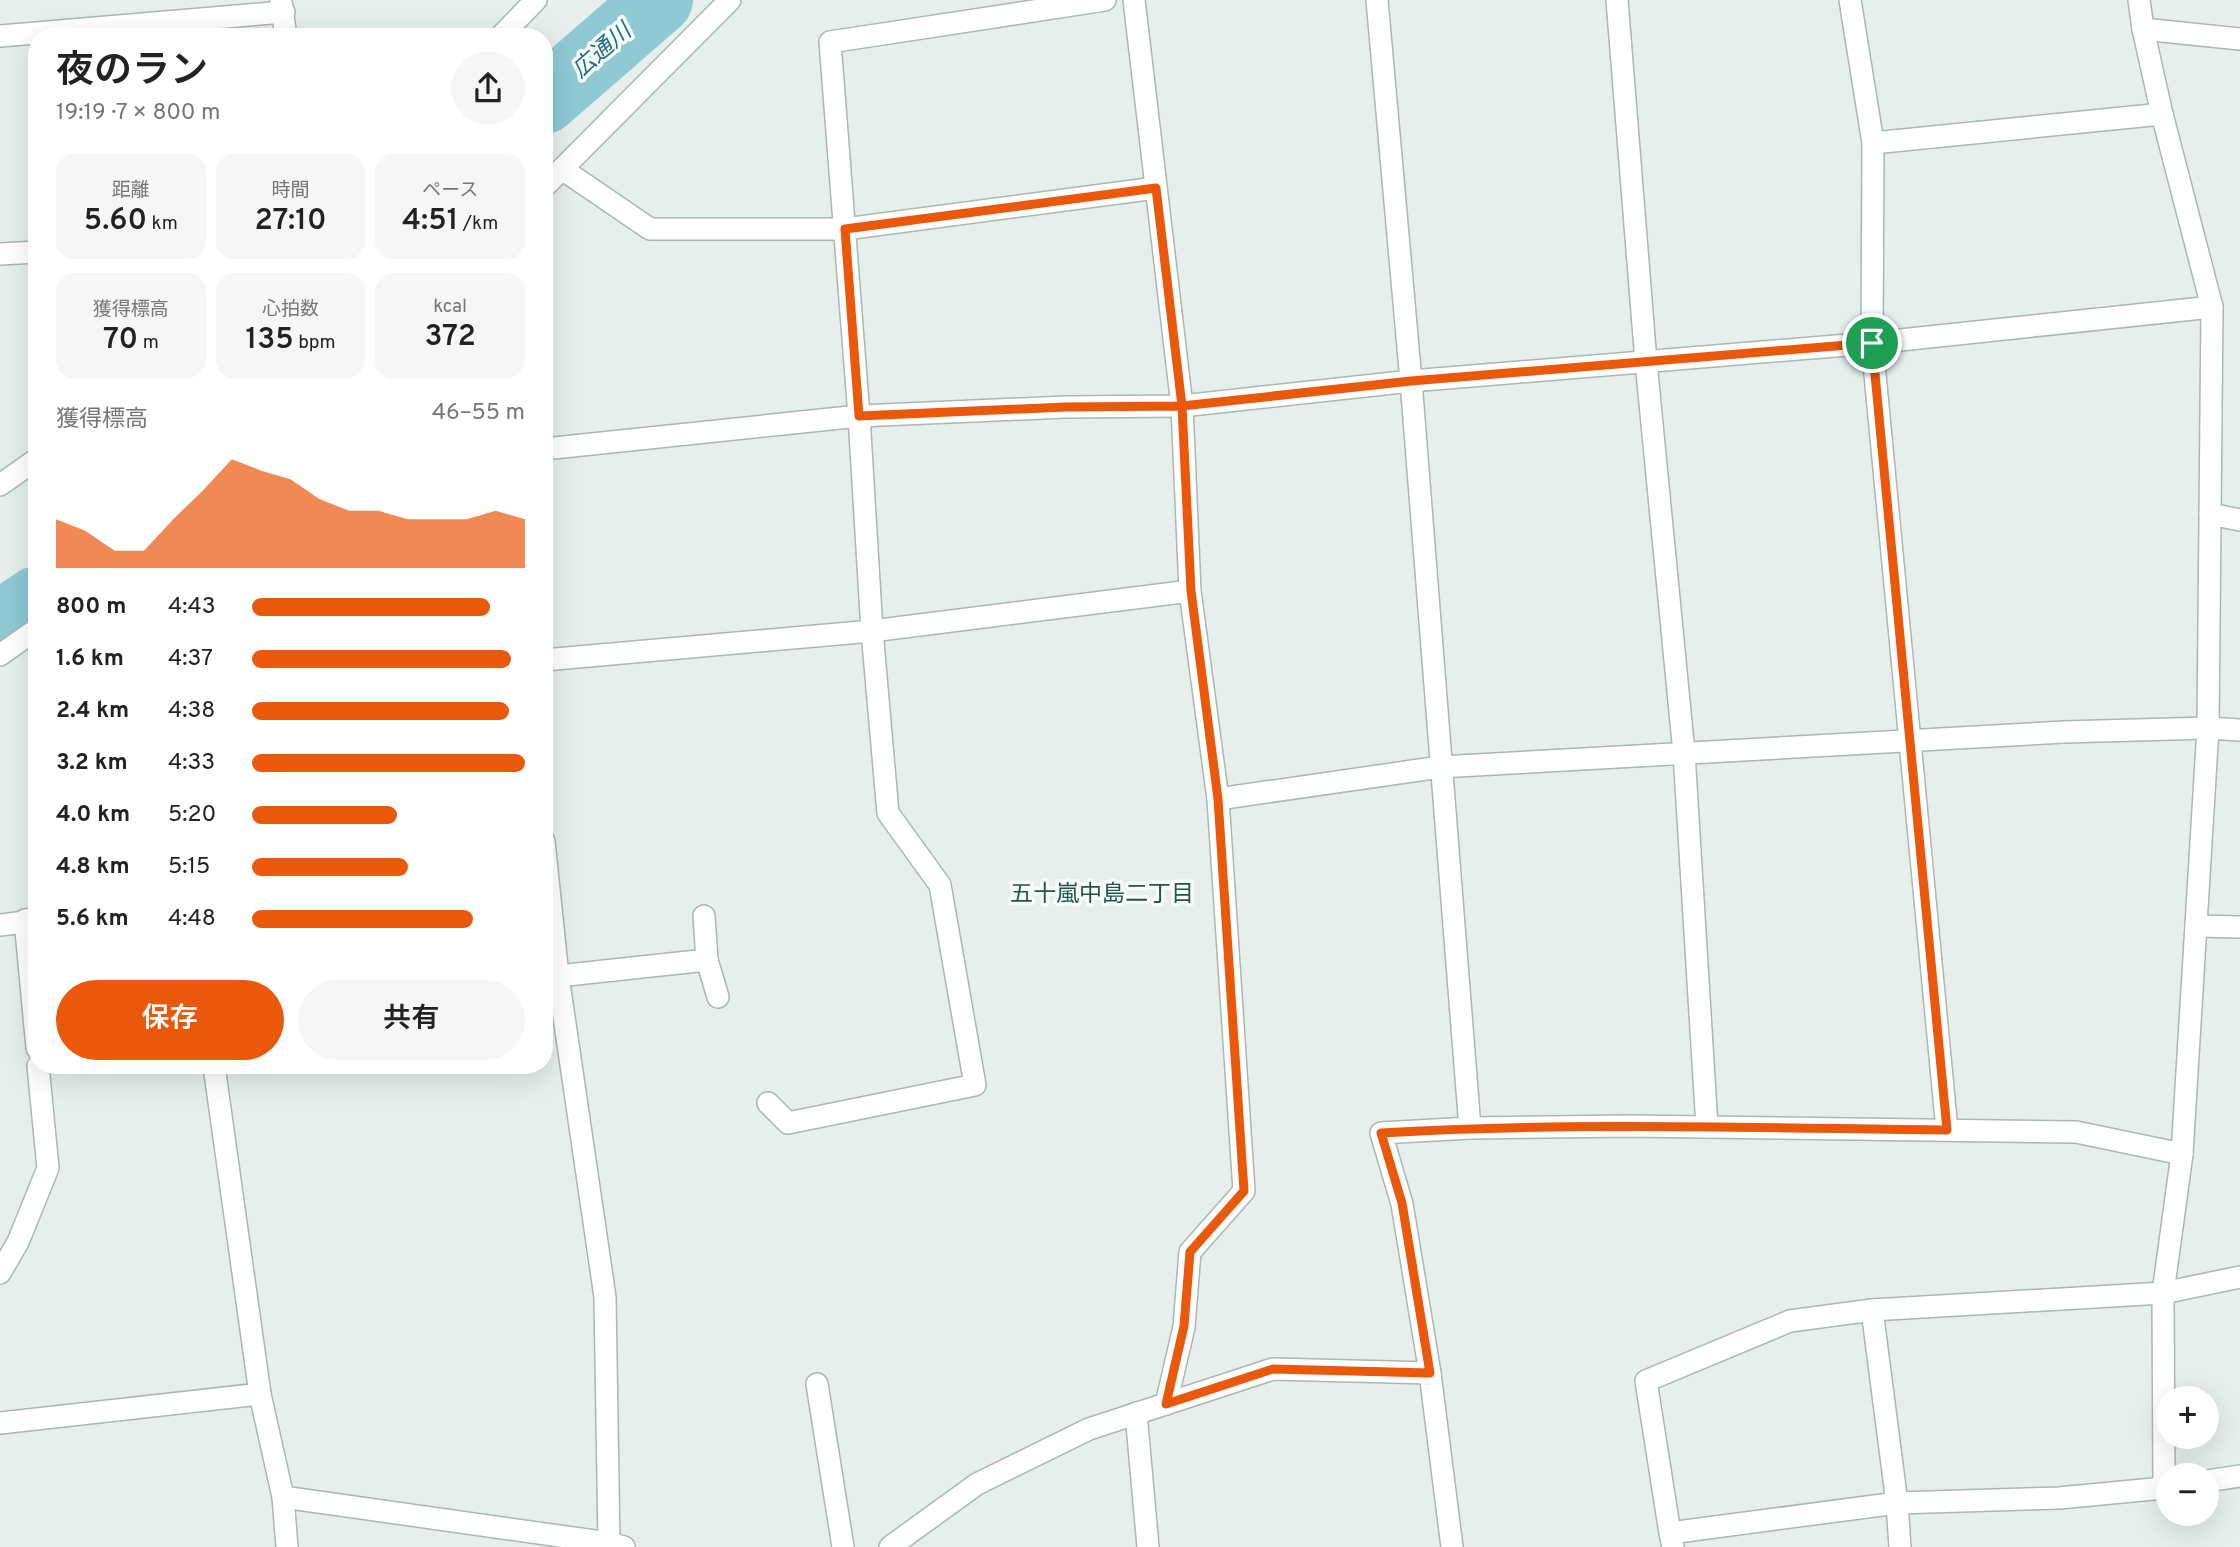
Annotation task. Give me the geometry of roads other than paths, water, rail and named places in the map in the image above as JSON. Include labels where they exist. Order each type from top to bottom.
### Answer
[{"type":"street","points":[[509,28],[536,0]]},
{"type":"street","points":[[553,178],[730,0]]},
{"type":"street","points":[[768,1104],[788,1123],[975,1085],[940,884],[888,813],[872,631],[859,416],[830,42],[1105,0]]},
{"type":"street","points":[[1134,0],[1182,406],[1191,591],[1218,799],[1244,1191],[1190,1252],[1184,1326],[1166,1404]]},
{"type":"street","points":[[1377,0],[1411,381],[1470,1128]]},
{"type":"street","points":[[1617,0],[1646,362],[1684,753],[1707,1127]]},
{"type":"street","points":[[1850,0],[1873,143],[1872,343],[1947,1130]]},
{"type":"street","points":[[2139,0],[2162,114],[2212,307],[2208,728],[2182,1154],[2163,1293],[2166,1463]]},
{"type":"street","points":[[75,28],[282,6],[285,28]]},
{"type":"street","points":[[2143,29],[2240,39]]},
{"type":"street","points":[[0,36],[28,33]]},
{"type":"street","points":[[1873,143],[2162,114]]},
{"type":"street","points":[[562,169],[650,229],[845,229],[1156,188]]},
{"type":"street","points":[[0,254],[28,252]]},
{"type":"street","points":[[553,448],[859,416],[1065,407],[1182,406],[1411,381],[1872,343],[2212,307]]},
{"type":"street","points":[[0,467],[28,463]]},
{"type":"street","points":[[0,485],[28,465]]},
{"type":"street","points":[[2210,514],[2240,520]]},
{"type":"street","points":[[553,659],[872,631],[1191,591]]},
{"type":"street","points":[[0,655],[28,635]]},
{"type":"street","points":[[1218,799],[1440,767],[2064,732],[2208,728],[2240,730]]},
{"type":"street","points":[[704,916],[707,960],[718,996]]},
{"type":"street","points":[[0,925],[28,920]]},
{"type":"street","points":[[2196,926],[2240,927]]},
{"type":"street","points":[[283,1497],[617,1545],[605,1297],[553,928]]},
{"type":"street","points":[[558,976],[707,960]]},
{"type":"street","points":[[0,1273],[18,1242],[48,1168],[39,1074]]},
{"type":"street","points":[[215,1074],[260,1394],[283,1497],[287,1547]]},
{"type":"street","points":[[1452,1547],[1430,1373],[1402,1203],[1381,1133],[1470,1128],[1707,1127],[2076,1132],[2182,1154]]},
{"type":"street","points":[[2156,1489],[2059,1498],[1897,1503],[1672,1540],[1646,1381],[1790,1321],[1872,1310],[2163,1293],[2240,1277]]},
{"type":"street","points":[[1872,1310],[1897,1503],[1900,1547]]},
{"type":"street","points":[[890,1547],[977,1484],[1089,1429],[1136,1413],[1273,1369],[1430,1373]]},
{"type":"street","points":[[817,1384],[843,1547]]},
{"type":"street","points":[[0,1423],[260,1394]]},
{"type":"street","points":[[1136,1413],[1148,1547]]},
{"type":"street","points":[[2219,1479],[2240,1476]]},
{"type":"waterway","name":"広通川","points":[[553,92],[659,0]]},
{"type":"waterway","name":"広通川","points":[[0,625],[28,606]]},
{"type":"district","name":"五十嵐中島二丁目","points":[[1102,893]]}]
